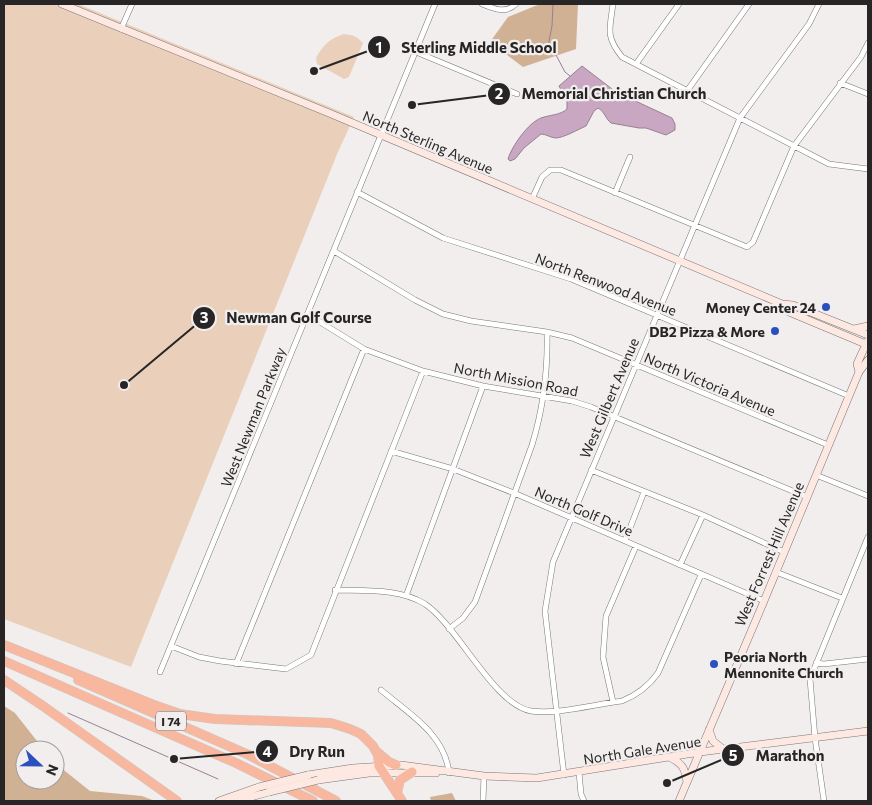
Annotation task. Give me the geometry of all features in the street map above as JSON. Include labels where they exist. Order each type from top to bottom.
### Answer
[{"type":"highway","points":[[4,646],[174,712],[215,720],[337,724],[361,734],[376,751],[389,762],[396,765]]},
{"type":"highway","name":"I 74","points":[[4,646],[249,756],[336,801]]},
{"type":"highway","name":"I 74","points":[[4,661],[257,772],[313,801]]},
{"type":"highway","points":[[4,680],[173,799]]},
{"type":"highway","points":[[376,751],[382,769],[402,801]]},
{"type":"highway","points":[[397,793],[400,780],[412,772]]},
{"type":"main road","name":"North Sterling Avenue","points":[[62,4],[380,135],[783,305],[793,305],[853,329],[868,341]]},
{"type":"main road","name":"North Sterling Avenue","points":[[783,305],[789,312],[851,338],[868,341]]},
{"type":"main road","points":[[853,329],[868,326]]},
{"type":"main road","points":[[851,338],[858,350],[859,359]]},
{"type":"main road","name":"West Forrest Hill Avenue","points":[[859,372],[857,364],[868,341]]},
{"type":"main road","name":"West Forrest Hill Avenue","points":[[679,801],[848,396],[859,372],[868,362]]},
{"type":"main road","points":[[709,730],[713,741],[723,750]]},
{"type":"main road","name":"North Gale Avenue","points":[[219,801],[259,787],[308,775],[344,769],[382,769],[537,778],[700,752],[868,731]]},
{"type":"main road","points":[[670,758],[680,763],[685,770],[687,783]]},
{"type":"main road","name":"North Gale Avenue","points":[[236,801],[318,780],[358,774],[396,765],[424,767],[449,773]]},
{"type":"street","points":[[121,29],[132,4]]},
{"type":"street","name":"West Newman Parkway","points":[[160,672],[435,4]]},
{"type":"street","points":[[482,4],[498,10],[511,9],[516,4]]},
{"type":"street","points":[[613,4],[609,33],[613,46],[622,57],[829,164],[868,169]]},
{"type":"street","points":[[636,64],[679,4]]},
{"type":"street","points":[[687,91],[749,4]]},
{"type":"street","name":"West Gilbert Avenue","points":[[564,775],[545,611],[553,562],[740,118],[809,24],[819,4]]},
{"type":"street","points":[[532,199],[542,177],[550,170],[562,170],[747,247],[753,242],[794,146],[860,57],[868,43]]},
{"type":"street","points":[[416,52],[518,94]]},
{"type":"street","points":[[840,83],[868,94]]},
{"type":"street","points":[[615,193],[630,157]]},
{"type":"street","name":"North Renwood Avenue","points":[[357,192],[443,238],[571,279],[848,396]]},
{"type":"street","name":"North Victoria Avenue","points":[[334,251],[415,300],[443,314],[471,321],[546,332],[572,338],[828,446]]},
{"type":"street","name":"North Mission Road","points":[[307,314],[364,349],[423,371],[483,386],[544,396],[591,407],[807,497]]},
{"type":"street","points":[[449,629],[463,618],[475,602],[534,436],[544,396],[548,364],[546,332]]},
{"type":"street","points":[[236,664],[364,349]]},
{"type":"street","points":[[171,646],[199,657],[236,664],[286,669],[311,655],[335,590],[423,371]]},
{"type":"street","points":[[406,596],[483,386]]},
{"type":"street","name":"North Golf Drive","points":[[391,451],[453,469],[514,493],[701,575],[764,600]]},
{"type":"street","points":[[591,470],[703,515],[784,552]]},
{"type":"street","points":[[816,475],[868,496]]},
{"type":"street","points":[[625,541],[644,492]]},
{"type":"street","points":[[680,565],[703,515]]},
{"type":"street","points":[[824,801],[815,738],[810,680],[868,537]]},
{"type":"street","points":[[613,702],[603,657],[606,616],[636,546]]},
{"type":"street","points":[[776,572],[842,598]]},
{"type":"street","points":[[335,590],[392,592],[425,604],[449,629],[508,700],[530,711],[556,710],[613,702],[641,692],[658,673],[701,575]]},
{"type":"street","points":[[816,663],[824,664],[868,659]]},
{"type":"street","points":[[381,690],[427,728],[440,743],[448,764],[449,773]]},
{"type":"street","points":[[579,772],[581,794],[584,801]]},
{"type":"street","points":[[484,776],[484,801]]},
{"type":"shaded area","points":[[4,4],[78,4],[354,117],[338,152],[131,667],[4,619]]},
{"type":"shaded area","points":[[540,4],[578,4],[576,49],[523,67],[490,42],[508,17]]},
{"type":"shaded area","points":[[344,34],[354,36],[363,43],[349,77],[344,79],[317,64],[316,58],[327,43]]},
{"type":"shaded area","points":[[582,66],[616,92],[672,118],[675,130],[666,135],[646,128],[611,123],[598,108],[594,111],[586,126],[559,138],[541,134],[524,148],[515,159],[510,161],[508,159],[513,148],[531,125],[541,118],[558,114],[567,109],[567,101],[559,86]]},
{"type":"shaded area","points":[[4,706],[15,713],[36,740],[15,740],[15,790],[65,790],[65,771],[90,791],[142,796],[155,801],[4,801]]},
{"type":"shaded area","points":[[452,793],[456,801],[431,801],[430,797]]},
{"type":"waterway","points":[[553,4],[552,26],[547,51],[556,55],[565,72],[570,76]]},
{"type":"waterway","points":[[68,713],[218,779]]},
{"type":"place","name":"Sterling Middle School","points":[[314,71]]},
{"type":"place","name":"Memorial Christian Church","points":[[412,105]]},
{"type":"place","name":"Money Center 24","points":[[826,307]]},
{"type":"place","name":"DB2 Pizza & More","points":[[775,331]]},
{"type":"place","name":"Newman Golf Course","points":[[124,385]]},
{"type":"place","name":"Peoria North Mennonite Church","points":[[714,664]]},
{"type":"place","name":"Dry Run","points":[[174,759]]},
{"type":"place","name":"Marathon","points":[[667,783]]}]
